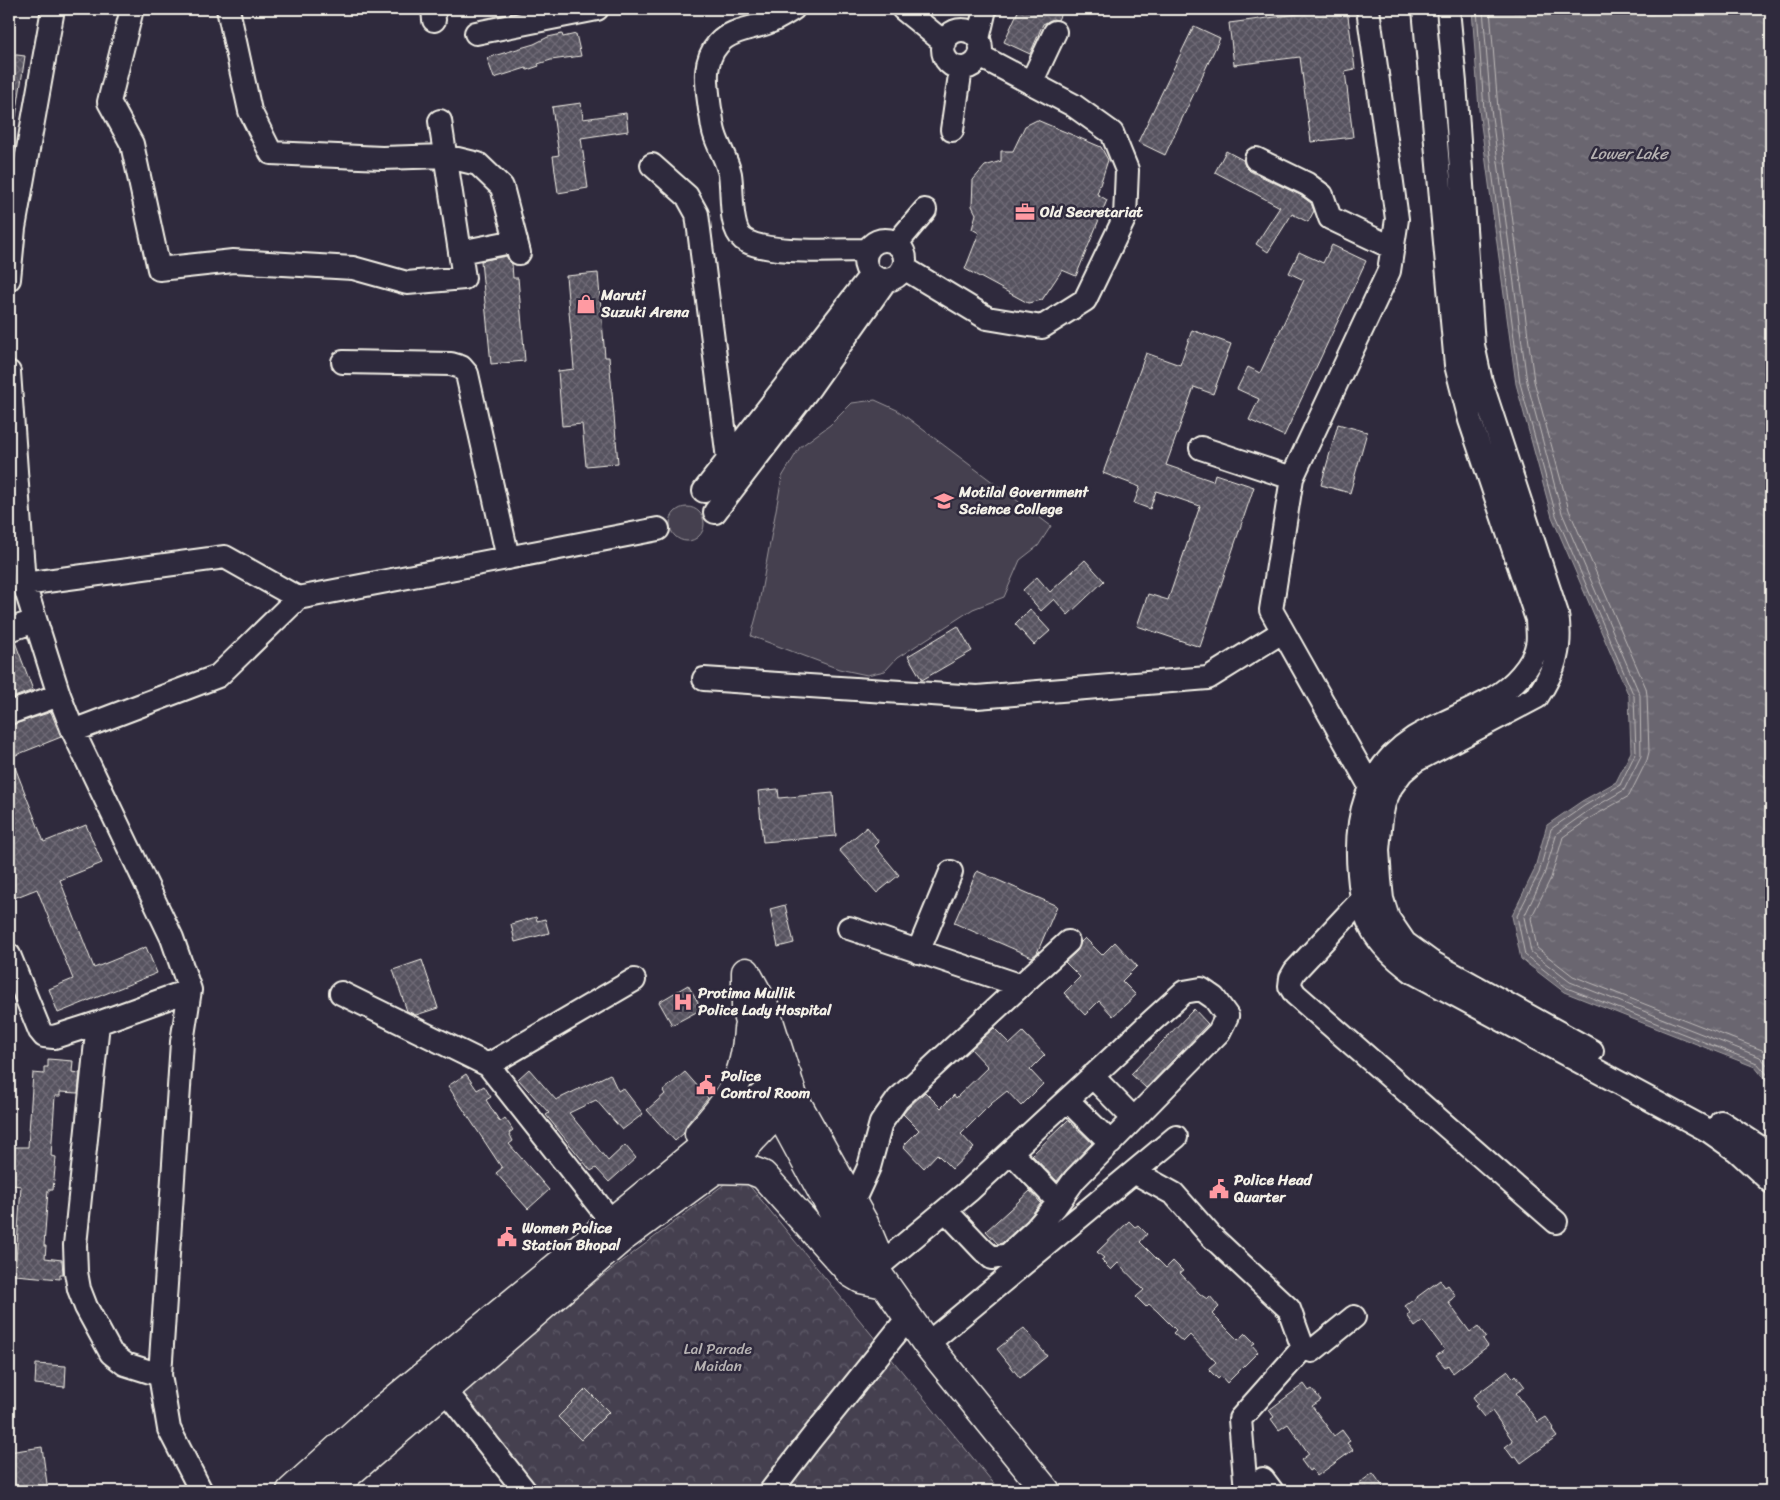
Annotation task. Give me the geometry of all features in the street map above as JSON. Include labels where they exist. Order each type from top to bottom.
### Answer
[{"type":"main road","points":[[650,1189],[662,1170],[700,1134],[726,1102],[740,1079],[747,1052],[746,972]]},
{"type":"main road","points":[[746,972],[764,1005],[782,1093],[867,1231],[873,1242],[883,1274]]},
{"type":"main road","points":[[746,972],[764,982],[780,1003],[819,1110],[852,1177],[867,1231]]},
{"type":"main road","points":[[748,1022],[782,1093],[833,1212],[883,1274],[908,1318],[927,1344],[1046,1491]]},
{"type":"main road","points":[[328,1491],[622,1238],[744,1148],[782,1093]]},
{"type":"main road","points":[[291,1491],[371,1418],[650,1189],[743,1114],[782,1093]]},
{"type":"main road","points":[[716,1169],[750,1170],[763,1175],[851,1273],[861,1279],[883,1274]]},
{"type":"street","points":[[9,279],[11,227],[53,9]]},
{"type":"street","points":[[132,9],[109,102],[132,144],[159,269],[233,261],[353,268],[407,283],[464,278],[440,121]]},
{"type":"street","points":[[228,9],[250,111],[271,153],[382,158],[445,156],[478,164],[502,187],[518,247],[460,252]]},
{"type":"street","points":[[476,33],[597,9]]},
{"type":"street","points":[[793,9],[768,23],[727,35],[718,44],[707,65],[706,84],[714,134],[730,175],[735,228],[742,239],[753,245],[770,249],[867,250]]},
{"type":"street","points":[[903,9],[945,43]]},
{"type":"street","points":[[969,9],[975,42]]},
{"type":"street","points":[[704,491],[728,459],[887,274],[905,254],[897,243],[891,240],[877,240],[867,250],[865,264],[887,274],[987,318],[1042,327],[1085,300],[1126,217],[1127,170],[1112,133],[1073,105],[1031,83],[975,42],[956,31],[950,35],[945,43],[944,52],[950,64],[961,68],[973,65],[975,42],[985,9]]},
{"type":"street","points":[[1368,9],[1397,219],[1393,248],[1389,271],[1292,478],[1271,610],[1370,786]]},
{"type":"street","points":[[1424,9],[1456,365],[1470,420],[1537,619],[1538,645],[1529,666],[1515,682],[1496,698],[1415,737],[1388,760],[1370,786],[1360,812],[1356,849],[1361,901],[1369,928],[1398,961],[1413,972],[1709,1131],[1736,1150],[1771,1182]]},
{"type":"street","points":[[1448,9],[1473,345],[1481,382],[1557,614],[1560,632],[1553,669],[1537,697],[1415,761],[1402,772],[1392,787],[1383,810],[1378,850],[1382,899],[1388,918],[1405,942],[1431,962],[1721,1122],[1761,1148],[1771,1157]]},
{"type":"street","points":[[1031,83],[1055,32]]},
{"type":"street","points":[[952,130],[961,68]]},
{"type":"street","points":[[1256,158],[1307,184],[1322,195],[1330,218],[1393,248]]},
{"type":"street","points":[[652,165],[687,196],[698,214],[728,459]]},
{"type":"street","points":[[897,243],[925,210]]},
{"type":"street","points":[[715,512],[811,386],[887,274]]},
{"type":"street","points":[[343,362],[451,364],[461,367],[467,374],[508,558]]},
{"type":"street","points":[[9,372],[24,584],[58,695],[72,732],[172,938],[190,990],[182,1042],[160,1375],[169,1429],[201,1491]]},
{"type":"street","points":[[1201,448],[1292,478]]},
{"type":"street","points":[[72,732],[218,676],[298,598],[658,529]]},
{"type":"street","points":[[24,584],[225,557],[298,598]]},
{"type":"street","points":[[9,630],[35,621]]},
{"type":"street","points":[[704,679],[977,697],[1208,678],[1282,632]]},
{"type":"street","points":[[9,713],[58,695]]},
{"type":"street","points":[[918,952],[951,872]]},
{"type":"street","points":[[1380,880],[1295,971],[1291,978],[1290,986],[1295,994],[1556,1222]]},
{"type":"street","points":[[849,928],[1019,985]]},
{"type":"street","points":[[856,1192],[869,1167],[881,1123],[898,1098],[1068,942]]},
{"type":"street","points":[[9,955],[40,1031],[44,1036],[54,1037],[190,990]]},
{"type":"street","points":[[488,1065],[634,980]]},
{"type":"street","points":[[883,1274],[946,1210],[1184,992],[1201,989],[1214,998],[1227,1016],[1219,1032],[1075,1179],[1036,1230],[1008,1255],[992,1258],[946,1210]]},
{"type":"street","points":[[341,993],[488,1065],[611,1221]]},
{"type":"street","points":[[98,1023],[75,1245],[76,1272],[79,1289],[86,1307],[111,1353],[125,1364],[160,1375]]},
{"type":"street","points":[[1092,1076],[1134,1119]]},
{"type":"street","points":[[1067,1100],[1111,1143]]},
{"type":"street","points":[[927,1344],[1176,1137]]},
{"type":"street","points":[[1011,1152],[1058,1201]]},
{"type":"street","points":[[1134,1172],[1174,1194],[1211,1236],[1288,1309],[1303,1348]]},
{"type":"street","points":[[1303,1348],[1312,1351],[1354,1317]]},
{"type":"street","points":[[771,1491],[908,1318]]},
{"type":"street","points":[[1246,1491],[1240,1419],[1303,1348]]},
{"type":"street","points":[[445,1390],[525,1491]]},
{"type":"street","points":[[1246,1491],[1263,1479],[1272,1491]]},
{"type":"green space","points":[[875,400],[897,410],[1051,526],[1038,546],[1020,560],[1004,597],[973,609],[897,658],[885,671],[867,675],[839,669],[751,636],[757,614],[782,477],[800,447],[830,425],[852,403]]},
{"type":"green space","points":[[687,507],[699,512],[704,524],[699,536],[687,541],[675,536],[670,524],[675,512]]},
{"type":"green space","name":"Lal Parade Maidan","points":[[739,1173],[1000,1491],[520,1491],[455,1388]]},
{"type":"water","name":"Lower Lake","points":[[1472,9],[1771,9],[1771,1087],[1755,1067],[1564,992],[1521,959],[1512,916],[1534,871],[1547,825],[1582,801],[1616,782],[1631,752],[1629,696],[1552,517],[1516,384],[1479,110]]},
{"type":"building","points":[[1019,9],[1063,9],[1058,20],[1053,19],[1043,24],[1030,54],[1004,42]]},
{"type":"building","points":[[1347,9],[1355,69],[1345,71],[1353,137],[1311,142],[1300,57],[1234,65],[1229,23],[1314,12],[1314,10]]},
{"type":"building","points":[[1194,26],[1220,38],[1165,155],[1138,142]]},
{"type":"building","points":[[562,34],[563,37],[576,34],[581,56],[551,60],[527,70],[526,68],[494,78],[487,58]]},
{"type":"building","points":[[9,54],[25,56],[16,117],[9,116]]},
{"type":"building","points":[[581,103],[583,119],[626,113],[628,131],[581,138],[588,188],[558,193],[553,156],[559,155],[552,107]]},
{"type":"building","points":[[1037,120],[1101,147],[1108,160],[1097,194],[1107,200],[1076,276],[1062,270],[1042,300],[1028,303],[965,269],[979,233],[972,229],[976,214],[972,206],[973,180],[985,166],[1001,161],[1001,151],[1013,151],[1025,126]]},
{"type":"building","points":[[1226,151],[1243,160],[1245,166],[1250,171],[1300,195],[1311,203],[1314,211],[1308,222],[1292,214],[1268,252],[1256,244],[1280,207],[1215,172]]},
{"type":"building","points":[[1332,245],[1366,261],[1284,436],[1249,420],[1259,399],[1237,389],[1248,367],[1260,373],[1304,280],[1289,273],[1299,252],[1323,263]]},
{"type":"building","points":[[506,256],[512,264],[513,278],[518,278],[525,361],[491,364],[481,261]]},
{"type":"building","points":[[598,273],[605,357],[609,357],[618,463],[586,466],[582,424],[562,426],[558,371],[574,369],[566,276]]},
{"type":"building","points":[[1192,330],[1231,344],[1213,394],[1194,387],[1166,465],[1213,481],[1215,474],[1254,487],[1200,647],[1137,626],[1148,594],[1168,600],[1200,506],[1156,491],[1150,509],[1134,503],[1140,487],[1103,473],[1146,353],[1180,365]]},
{"type":"building","points":[[1338,424],[1367,432],[1350,493],[1321,485]]},
{"type":"building","points":[[1085,560],[1104,581],[1068,615],[1054,599],[1041,611],[1023,590],[1037,577],[1050,592]]},
{"type":"building","points":[[1030,609],[1050,631],[1034,645],[1015,624]]},
{"type":"building","points":[[958,626],[972,651],[922,680],[908,656]]},
{"type":"building","points":[[15,642],[33,690],[9,699],[9,643]]},
{"type":"building","points":[[51,712],[61,737],[11,757],[44,842],[86,825],[102,863],[60,880],[94,968],[146,947],[157,973],[58,1013],[49,989],[73,979],[37,889],[9,900],[9,837],[16,834],[9,815],[9,726]]},
{"type":"building","points":[[778,789],[779,798],[833,793],[836,836],[763,842],[758,791]]},
{"type":"building","points":[[867,827],[879,842],[875,846],[899,875],[877,893],[839,850]]},
{"type":"building","points":[[977,871],[1057,906],[1037,953],[1032,957],[954,923]]},
{"type":"building","points":[[785,905],[794,943],[778,947],[770,909]]},
{"type":"building","points":[[536,917],[537,921],[545,919],[549,933],[515,942],[511,924]]},
{"type":"building","points":[[1085,938],[1102,955],[1115,942],[1137,966],[1122,981],[1136,995],[1113,1016],[1099,1001],[1085,1015],[1064,993],[1080,977],[1065,962],[1077,951]]},
{"type":"building","points":[[422,960],[438,1008],[416,1015],[407,1011],[393,970]]},
{"type":"building","points":[[688,985],[702,1009],[672,1025],[659,1002]]},
{"type":"building","points":[[1194,1009],[1208,1024],[1146,1088],[1131,1074]]},
{"type":"building","points":[[994,1028],[1010,1044],[1023,1032],[1045,1055],[1030,1070],[1043,1084],[1021,1106],[1007,1091],[992,1103],[961,1134],[974,1148],[952,1169],[937,1154],[924,1168],[903,1146],[919,1130],[903,1114],[925,1092],[941,1108],[954,1095],[956,1098],[988,1067],[971,1049]]},
{"type":"building","points":[[48,1059],[73,1061],[72,1072],[80,1073],[78,1093],[60,1092],[60,1096],[55,1096],[51,1156],[56,1157],[53,1190],[48,1190],[44,1246],[46,1246],[45,1258],[62,1260],[63,1274],[60,1274],[60,1279],[15,1275],[21,1186],[12,1185],[15,1147],[28,1147],[33,1073],[44,1074],[44,1067],[48,1067]]},
{"type":"building","points":[[529,1069],[556,1100],[610,1074],[618,1091],[623,1088],[643,1114],[622,1130],[596,1100],[569,1113],[608,1161],[625,1145],[636,1158],[609,1182],[596,1168],[591,1171],[546,1115],[549,1113],[518,1079]]},
{"type":"building","points":[[685,1072],[708,1098],[687,1124],[684,1133],[675,1141],[647,1110],[665,1094],[663,1091]]},
{"type":"building","points":[[466,1074],[477,1090],[484,1086],[491,1097],[486,1100],[500,1122],[505,1118],[513,1130],[509,1133],[513,1141],[509,1144],[549,1190],[528,1209],[496,1173],[502,1168],[448,1086]]},
{"type":"building","points":[[1068,1120],[1092,1143],[1057,1181],[1032,1155]]},
{"type":"building","points":[[1030,1191],[1041,1203],[1027,1220],[1002,1243],[998,1244],[986,1231]]},
{"type":"building","points":[[1129,1221],[1135,1227],[1138,1225],[1147,1234],[1140,1242],[1166,1268],[1173,1261],[1183,1271],[1180,1273],[1200,1294],[1207,1299],[1210,1296],[1219,1307],[1212,1314],[1238,1340],[1245,1333],[1255,1343],[1252,1345],[1258,1352],[1227,1383],[1221,1376],[1218,1379],[1208,1369],[1216,1362],[1190,1335],[1183,1342],[1173,1333],[1176,1330],[1156,1310],[1149,1304],[1146,1307],[1136,1297],[1144,1290],[1118,1263],[1111,1270],[1101,1260],[1104,1258],[1097,1252]]},
{"type":"building","points":[[1440,1280],[1445,1287],[1448,1285],[1456,1296],[1448,1302],[1470,1332],[1478,1326],[1486,1337],[1483,1339],[1488,1346],[1453,1373],[1448,1365],[1445,1367],[1436,1356],[1445,1350],[1423,1321],[1415,1327],[1407,1315],[1410,1313],[1405,1306]]},
{"type":"building","points":[[1024,1328],[1047,1356],[1020,1378],[997,1349]]},
{"type":"building","points":[[36,1364],[66,1366],[65,1387],[35,1384]]},
{"type":"building","points":[[1508,1371],[1513,1378],[1516,1375],[1525,1387],[1516,1393],[1538,1422],[1546,1417],[1554,1428],[1552,1430],[1557,1437],[1521,1463],[1516,1456],[1513,1458],[1505,1447],[1513,1441],[1492,1411],[1484,1417],[1475,1406],[1478,1404],[1473,1397]]},
{"type":"building","points":[[1304,1384],[1309,1391],[1312,1389],[1321,1400],[1312,1406],[1334,1436],[1342,1430],[1350,1441],[1347,1443],[1353,1450],[1317,1476],[1312,1469],[1309,1471],[1301,1460],[1309,1454],[1288,1424],[1279,1430],[1271,1419],[1274,1417],[1269,1410]]},
{"type":"building","points":[[586,1389],[609,1412],[581,1440],[558,1417]]},
{"type":"building","points":[[42,1447],[48,1491],[9,1491],[9,1452]]},
{"type":"building","points":[[1373,1473],[1386,1491],[1348,1491],[1362,1481]]},
{"type":"place","name":"Old Secretariat","points":[[1025,212]]},
{"type":"place","name":"Maruti Suzuki Arena","points":[[586,304]]},
{"type":"place","name":"Motilal Government Science College","points":[[944,501]]},
{"type":"place","name":"Protima Mullik Police Lady Hospital","points":[[683,1002]]},
{"type":"place","name":"Police Control Room","points":[[706,1085]]},
{"type":"place","name":"Police Head Quarter","points":[[1219,1189]]},
{"type":"place","name":"Women Police Station Bhopal","points":[[507,1237]]}]
